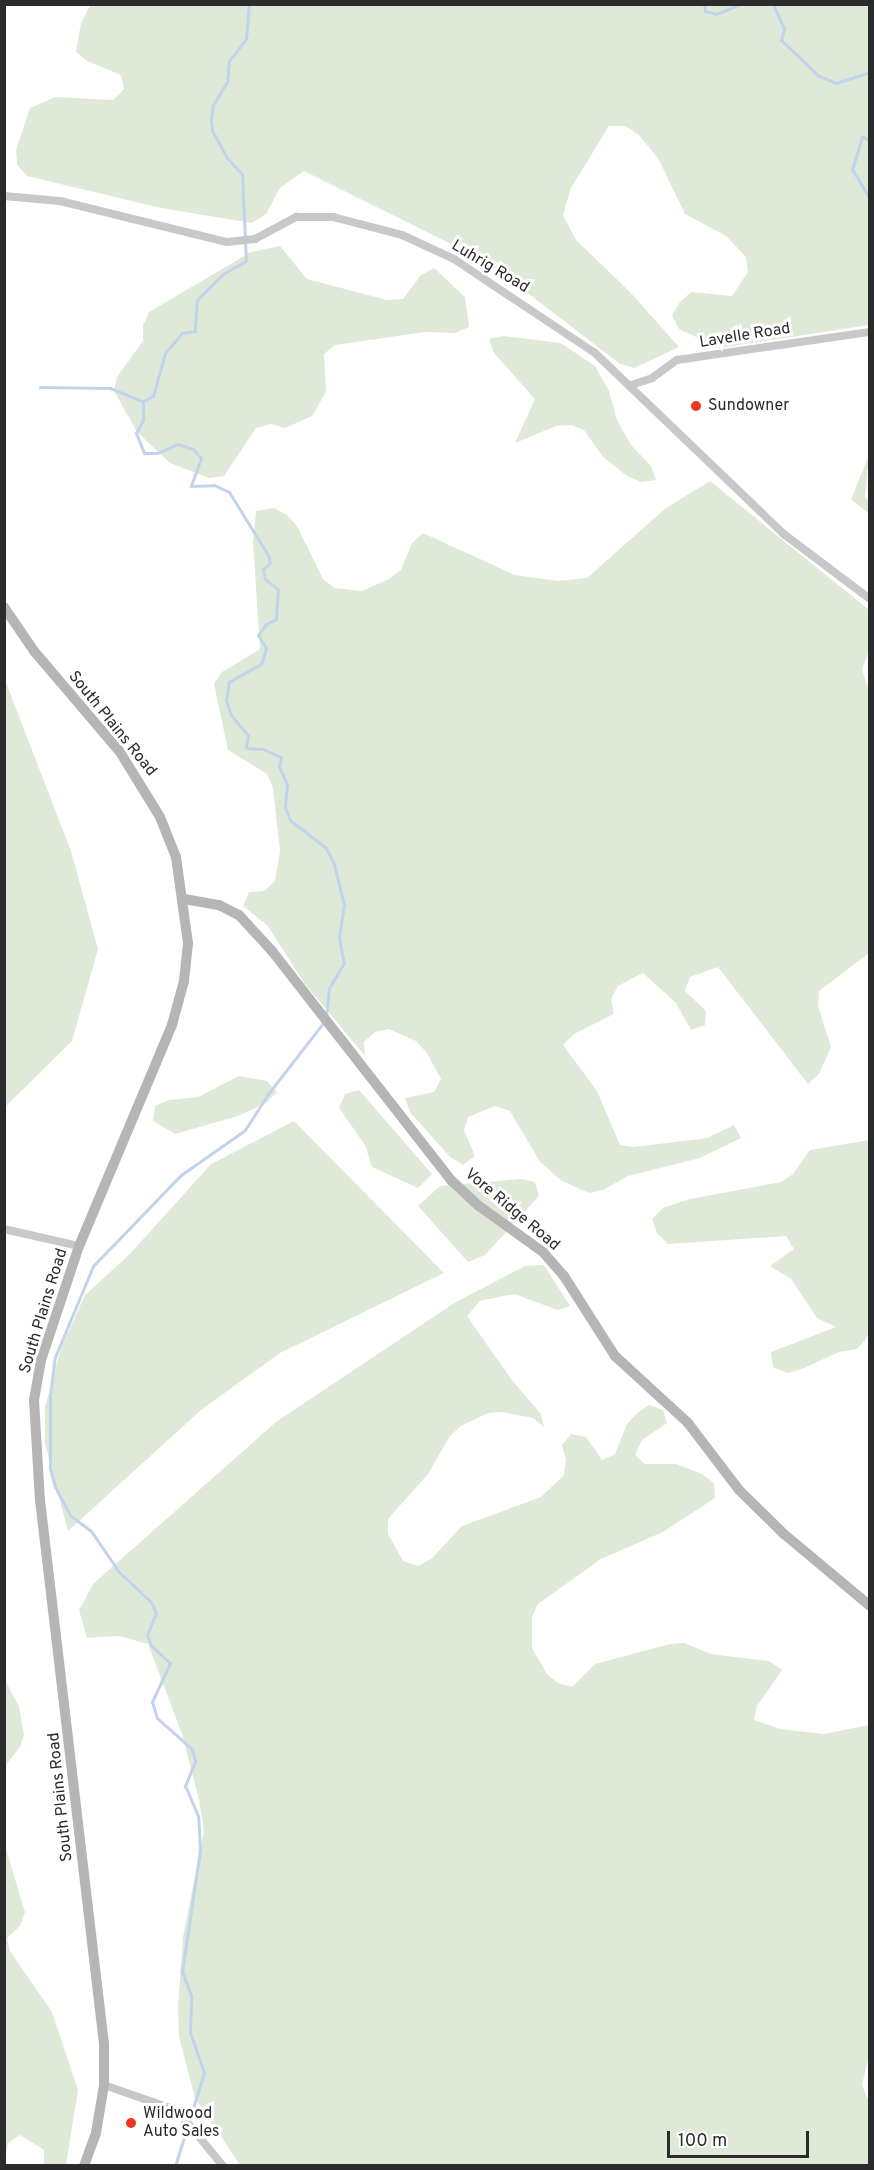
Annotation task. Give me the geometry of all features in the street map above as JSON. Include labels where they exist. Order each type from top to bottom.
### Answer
[{"type":"main road","name":"South Plains Road","points":[[4,607],[34,651],[141,780],[176,857],[184,899],[187,952],[172,1025],[79,1246],[41,1360],[34,1400],[35,1448],[98,1977],[104,2085],[96,2133],[84,2166]]},
{"type":"main road","name":"Vore Ridge Road","points":[[184,899],[219,904],[239,915],[452,1181],[479,1206],[543,1252],[564,1276],[597,1334],[615,1356],[681,1416],[739,1490],[784,1534],[870,1606]]},
{"type":"street","name":"Luhrig Road","points":[[4,196],[60,201],[196,236],[237,241],[255,239],[296,217],[309,215],[402,235],[454,260],[523,302],[595,352],[631,385],[709,465],[785,535],[870,599]]},
{"type":"street","name":"Lavelle Road","points":[[631,385],[652,378],[677,360],[870,332]]},
{"type":"street","points":[[4,1229],[79,1246]]},
{"type":"street","points":[[104,2085],[170,2108],[187,2122],[223,2166]]},
{"type":"green space","points":[[91,4],[869,5],[869,325],[720,348],[679,329],[672,315],[680,302],[691,292],[732,296],[748,272],[746,257],[726,236],[685,214],[658,158],[638,134],[625,126],[609,126],[571,188],[563,215],[576,240],[630,292],[679,347],[634,368],[620,364],[487,262],[304,171],[280,188],[266,214],[252,223],[161,208],[27,176],[17,165],[16,150],[30,108],[55,97],[113,100],[124,89],[121,75],[87,61],[76,52],[81,23]]},
{"type":"green space","points":[[280,246],[307,279],[387,300],[403,299],[421,275],[434,268],[465,297],[469,327],[455,333],[425,332],[335,345],[324,354],[326,392],[312,416],[285,428],[271,424],[256,428],[224,476],[209,478],[170,463],[137,432],[114,391],[117,377],[143,341],[143,326],[149,312],[251,252]]},
{"type":"green space","points":[[503,336],[561,343],[595,366],[609,391],[617,420],[631,445],[651,466],[656,480],[641,482],[627,476],[603,457],[584,430],[571,425],[556,426],[515,443],[535,399],[494,353],[489,339]]},
{"type":"green space","points":[[869,455],[865,497],[869,501],[869,514],[851,499]]},
{"type":"green space","points":[[710,481],[869,610],[869,650],[862,670],[870,693],[869,953],[819,991],[818,1006],[831,1047],[819,1074],[808,1084],[718,967],[690,977],[685,991],[706,1011],[705,1025],[691,1030],[676,1003],[643,973],[618,986],[611,999],[614,1014],[574,1034],[563,1045],[597,1091],[620,1145],[634,1147],[707,1138],[734,1125],[741,1138],[700,1158],[628,1176],[603,1190],[589,1193],[562,1181],[540,1162],[510,1111],[495,1106],[468,1117],[464,1130],[475,1156],[463,1165],[450,1157],[410,1112],[405,1098],[434,1092],[441,1079],[426,1052],[416,1041],[389,1029],[375,1032],[364,1042],[365,1056],[305,984],[267,925],[243,906],[249,892],[264,891],[275,881],[280,851],[273,788],[267,774],[228,750],[214,684],[222,672],[260,649],[253,542],[256,511],[274,508],[287,515],[297,526],[323,579],[334,588],[362,591],[389,579],[401,570],[412,543],[423,533],[515,575],[558,581],[587,578],[666,508]]},
{"type":"green space","points":[[5,680],[71,851],[98,949],[72,1041],[5,1107]]},
{"type":"green space","points":[[239,1076],[267,1081],[277,1092],[266,1103],[238,1116],[175,1134],[153,1121],[155,1106],[169,1100],[198,1097]]},
{"type":"green space","points":[[359,1090],[432,1174],[418,1188],[372,1167],[365,1145],[339,1108],[345,1094]]},
{"type":"green space","points":[[294,1121],[444,1273],[280,1353],[201,1410],[68,1531],[45,1444],[45,1407],[61,1348],[85,1295],[129,1255],[211,1164]]},
{"type":"green space","points":[[869,1140],[870,1329],[866,1339],[857,1349],[839,1352],[802,1369],[787,1373],[773,1367],[771,1352],[836,1327],[817,1318],[791,1279],[770,1266],[794,1249],[786,1236],[668,1244],[657,1233],[652,1219],[663,1208],[690,1199],[781,1182],[793,1174],[810,1150]]},
{"type":"green space","points":[[521,1179],[535,1182],[539,1196],[485,1255],[468,1262],[418,1206],[440,1186]]},
{"type":"green space","points":[[544,1265],[570,1306],[558,1310],[514,1294],[480,1301],[467,1316],[511,1379],[541,1414],[544,1427],[533,1418],[502,1412],[488,1413],[461,1426],[450,1436],[428,1474],[388,1519],[388,1534],[403,1561],[418,1566],[431,1559],[462,1526],[541,1497],[564,1475],[566,1460],[562,1445],[571,1434],[586,1437],[602,1460],[615,1454],[627,1424],[637,1413],[649,1405],[663,1410],[667,1423],[642,1440],[635,1455],[645,1464],[676,1464],[702,1474],[714,1483],[715,1498],[663,1532],[601,1559],[538,1604],[532,1617],[532,1648],[547,1674],[558,1683],[572,1687],[595,1664],[670,1644],[684,1643],[711,1654],[769,1661],[782,1670],[757,1706],[754,1720],[780,1729],[824,1734],[869,1725],[870,2051],[862,2085],[869,2102],[869,2165],[240,2165],[195,2098],[179,2037],[178,2006],[183,1937],[204,1830],[199,1800],[182,1734],[148,1644],[119,1636],[87,1638],[79,1610],[93,1584],[276,1422],[456,1302],[525,1266]]},
{"type":"green space","points":[[6,1682],[19,1707],[24,1735],[20,1747],[5,1766]]},
{"type":"green space","points":[[5,1846],[25,1912],[20,1926],[7,1938],[10,1951],[52,2012],[78,2090],[66,2165],[44,2165],[44,2150],[20,2135],[8,2143],[5,2160]]},
{"type":"waterway","points":[[249,4],[246,39],[229,61],[227,82],[213,105],[211,120],[212,130],[227,158],[242,174],[246,261],[224,273],[197,300],[195,331],[182,333],[165,353],[153,396],[143,401],[143,420],[136,433],[144,453],[157,453],[177,444],[193,449],[201,458],[191,486],[214,485],[229,492],[268,555],[270,563],[263,569],[265,579],[278,589],[276,619],[266,624],[258,635],[266,648],[261,664],[229,682],[226,700],[231,715],[248,735],[246,748],[263,749],[281,757],[279,767],[287,784],[285,808],[290,820],[326,848],[334,864],[344,905],[339,938],[344,963],[329,988],[326,1017]]},
{"type":"waterway","points":[[704,4],[705,11],[716,14],[741,4]]},
{"type":"waterway","points":[[773,4],[784,29],[781,40],[819,76],[836,83],[870,72]]},
{"type":"waterway","points":[[870,140],[862,137],[852,169],[870,199]]},
{"type":"waterway","points":[[40,387],[110,388],[143,401]]},
{"type":"waterway","points":[[175,2166],[204,2073],[190,2032],[191,1995],[182,1972],[200,1850],[198,1816],[185,1786],[195,1761],[192,1749],[157,1718],[152,1702],[170,1663],[151,1645],[147,1635],[156,1613],[151,1602],[119,1572],[91,1531],[70,1515],[55,1487],[50,1468],[50,1396],[55,1357],[93,1266],[181,1175],[245,1130],[268,1094],[323,1023]]},
{"type":"place","name":"Sundowner","points":[[696,406]]},
{"type":"place","name":"Wildwood Auto Sales","points":[[131,2123]]}]
